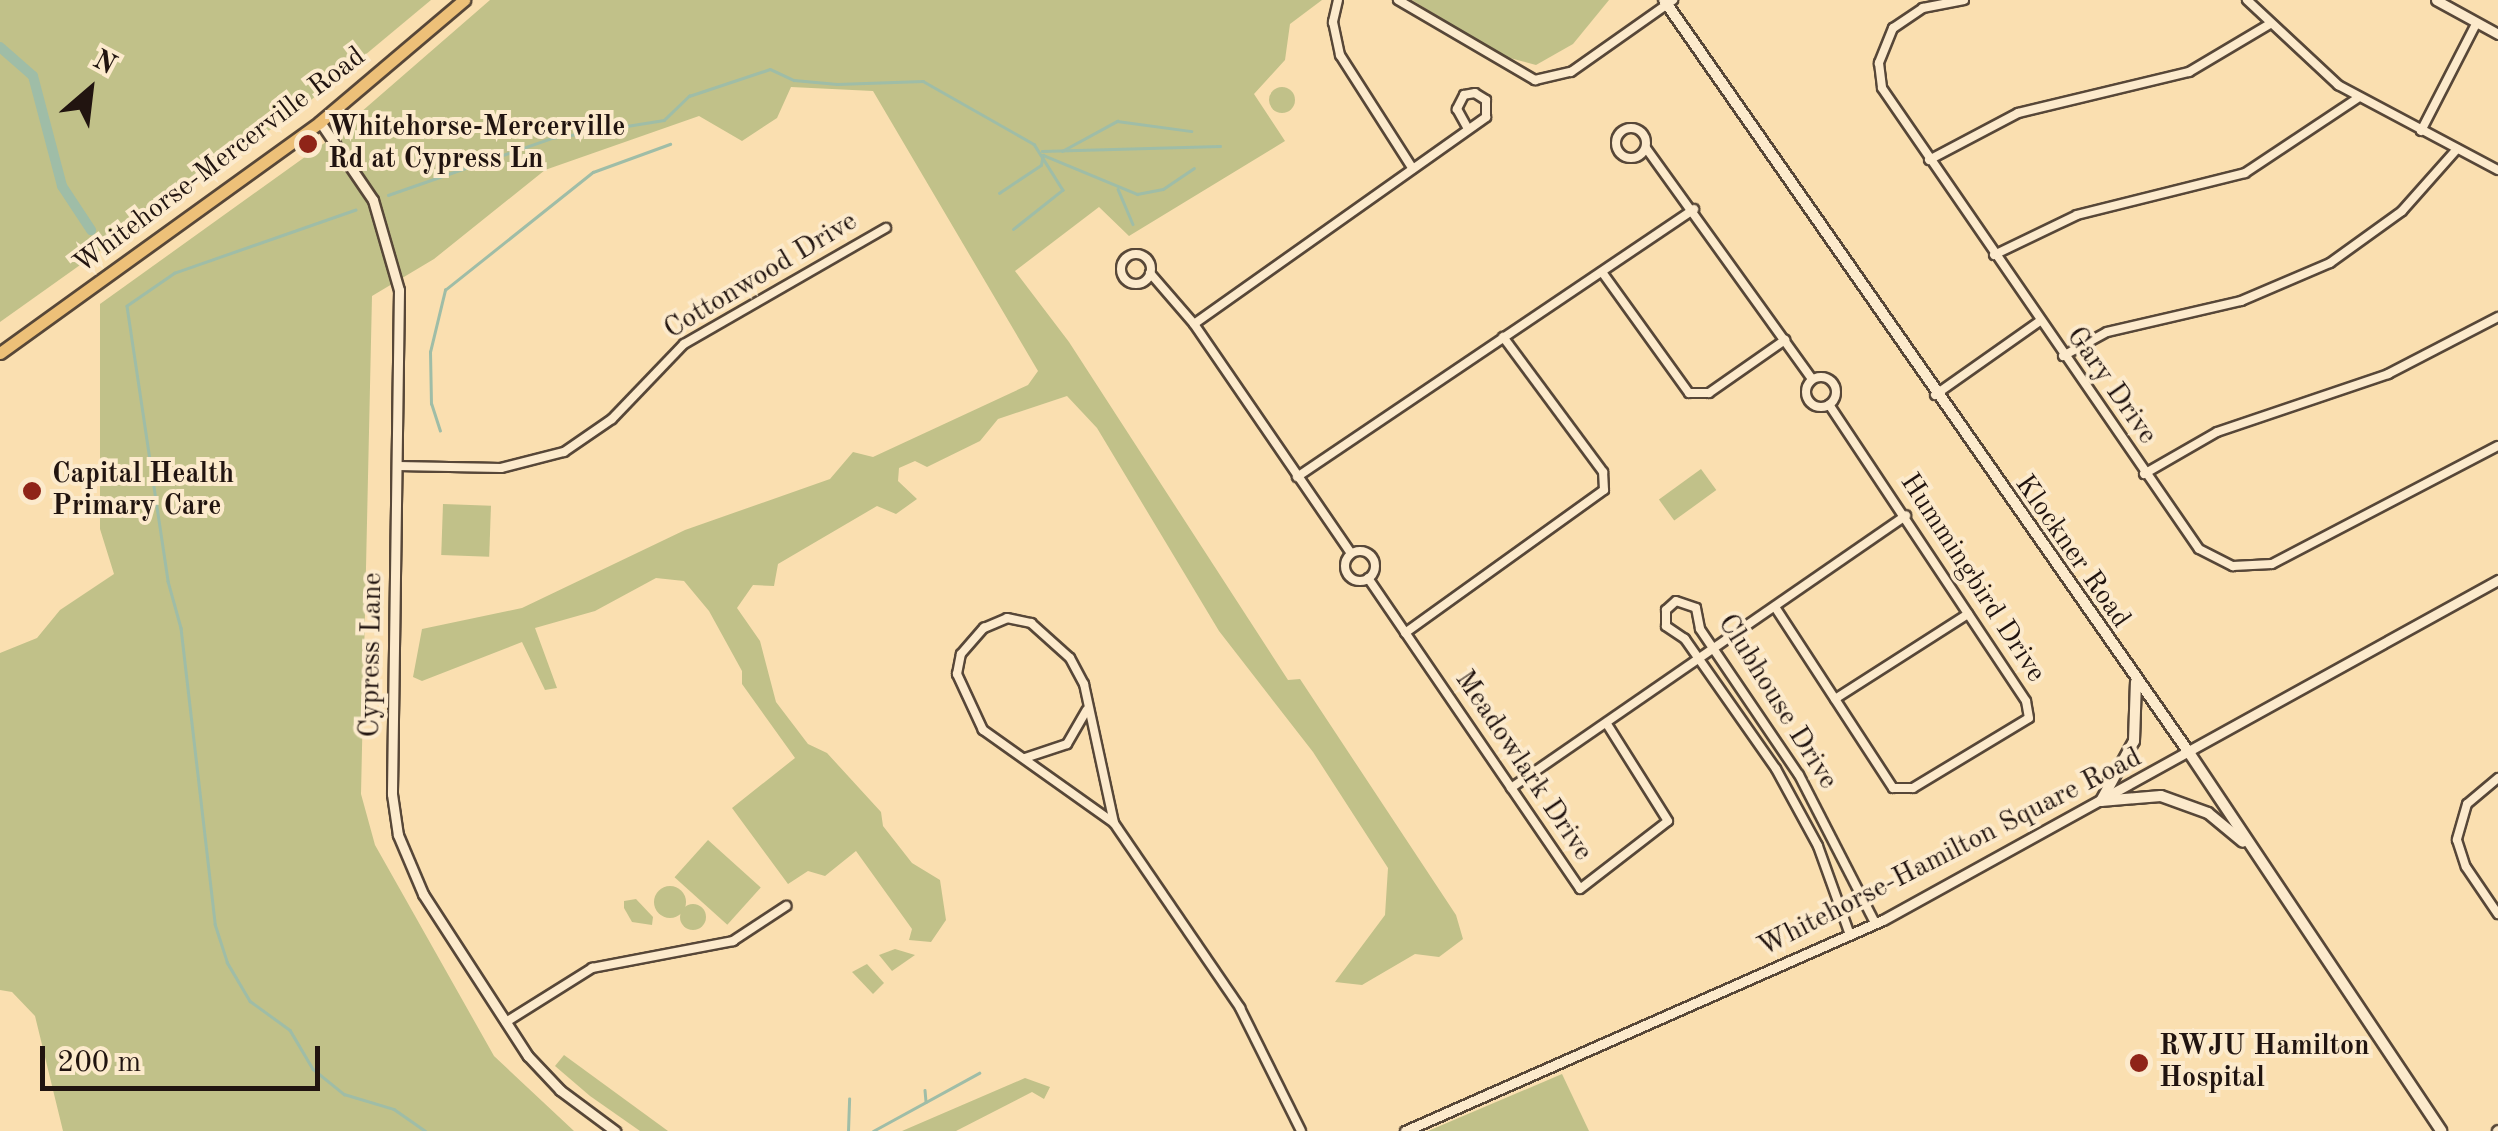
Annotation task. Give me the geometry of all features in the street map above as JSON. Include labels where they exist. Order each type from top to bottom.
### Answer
[{"type":"main road","name":"Whitehorse-Mercerville Road","points":[[0,353],[320,122],[464,0]]},
{"type":"main road","name":"Klockner Road","points":[[1668,1],[1935,395],[2190,754],[2440,1131]]},
{"type":"main road","points":[[2101,802],[2134,741],[2136,682]]},
{"type":"main road","points":[[2101,802],[2160,796],[2190,804],[2252,849]]},
{"type":"street","points":[[1338,0],[1333,22],[1340,55],[1413,169]]},
{"type":"street","points":[[1398,0],[1535,80],[1570,72],[1668,1]]},
{"type":"street","name":"Gary Drive","points":[[1964,0],[1912,13],[1882,50],[1882,88],[2199,549],[2233,566],[2259,567],[2498,446]]},
{"type":"street","points":[[2247,0],[2358,98],[2498,170]]},
{"type":"street","points":[[2436,0],[2498,34]]},
{"type":"street","points":[[1929,160],[2018,113],[2189,72],[2270,24]]},
{"type":"street","points":[[2422,131],[2476,24]]},
{"type":"street","points":[[1194,324],[1468,130],[1488,111],[1486,100],[1475,93],[1459,101],[1468,130]]},
{"type":"street","points":[[1994,255],[2076,215],[2246,173],[2358,98]]},
{"type":"street","name":"Cypress Lane","points":[[320,122],[372,200],[396,267],[394,815],[413,876],[506,1022],[543,1074],[615,1131]]},
{"type":"street","name":"Hummingbird Drive","points":[[1646,148],[1624,157],[1617,135],[1635,128],[1812,380],[1834,383],[1829,405]]},
{"type":"street","points":[[2063,356],[2107,332],[2201,313],[2313,272],[2402,211],[2457,149]]},
{"type":"street","points":[[1297,477],[1694,209]]},
{"type":"street","name":"Cottonwood Drive","points":[[398,466],[501,468],[564,452],[612,420],[666,359],[704,330],[886,228]]},
{"type":"street","name":"Meadowlark Drive","points":[[1150,274],[1131,283],[1122,264],[1128,256],[1143,256],[1150,274],[1194,324],[1351,554],[1372,558],[1368,578]]},
{"type":"street","points":[[1602,272],[1689,393],[1709,393],[1785,340]]},
{"type":"street","points":[[2144,474],[2216,432],[2388,374],[2498,317]]},
{"type":"street","points":[[1935,395],[2040,321]]},
{"type":"street","points":[[1405,632],[1604,490],[1603,472],[1503,336]]},
{"type":"street","name":"Hummingbird Drive","points":[[1775,607],[1885,780],[1904,791],[2025,724],[2026,702],[1906,516],[1829,405],[1807,398],[1812,380]]},
{"type":"street","points":[[1511,788],[1906,516]]},
{"type":"street","name":"Meadowlark Drive","points":[[1351,554],[1347,574],[1368,578],[1580,889],[1668,820],[1607,724]]},
{"type":"street","name":"Whitehorse-Hamilton Square Road","points":[[1405,1131],[1876,923],[2190,754],[2498,580]]},
{"type":"street","name":"Clubhouse Drive","points":[[1850,935],[1812,834],[1776,769],[1700,658],[1666,626],[1671,604],[1682,600],[1696,608],[1713,649],[1826,826],[1876,923]]},
{"type":"street","points":[[1835,699],[1968,614]]},
{"type":"street","points":[[1114,823],[1078,672],[1042,628],[1006,618],[984,628],[960,654],[960,692],[994,742],[1114,823],[1249,1022],[1301,1131]]},
{"type":"street","points":[[1022,758],[1066,744],[1088,710]]},
{"type":"street","points":[[2498,778],[2467,804],[2458,840],[2466,867],[2498,914]]},
{"type":"street","points":[[1812,834],[1826,826]]},
{"type":"street","points":[[1828,870],[1843,862]]},
{"type":"street","points":[[506,1022],[592,968],[732,941],[786,906]]},
{"type":"green space","points":[[0,0],[431,0],[305,105],[0,322]]},
{"type":"green space","points":[[490,0],[1322,0],[1290,24],[1285,60],[1254,94],[1285,141],[1129,236],[1099,207],[1015,271],[1069,342],[1288,680],[1300,679],[1456,915],[1463,939],[1439,957],[1415,954],[1362,985],[1335,982],[1385,915],[1388,868],[1313,752],[1219,631],[1097,428],[1067,396],[998,419],[980,441],[927,467],[915,461],[899,468],[898,481],[917,499],[896,514],[877,506],[778,564],[774,586],[753,585],[737,608],[760,641],[776,702],[808,744],[827,753],[881,812],[883,826],[912,863],[940,880],[946,920],[931,942],[909,940],[912,929],[856,851],[825,876],[808,871],[788,884],[732,808],[795,758],[742,684],[742,671],[709,611],[684,581],[656,578],[595,611],[535,628],[557,688],[545,690],[522,642],[422,681],[413,677],[422,629],[522,608],[685,530],[830,479],[853,452],[873,457],[1028,385],[1038,371],[873,91],[791,87],[777,118],[742,141],[699,116],[545,170],[434,259],[372,296],[361,794],[375,845],[494,1056],[574,1131],[63,1131],[35,1016],[12,992],[0,990],[0,653],[37,638],[60,610],[114,574],[100,529],[100,304],[330,139]]},
{"type":"green space","points":[[1412,0],[1609,0],[1573,44],[1536,65],[1502,56]]},
{"type":"green space","points":[[1282,87],[1291,91],[1295,100],[1291,109],[1282,113],[1273,109],[1269,100],[1273,91]]},
{"type":"green space","points":[[1701,469],[1716,490],[1674,521],[1659,500]]},
{"type":"green space","points":[[443,504],[491,506],[489,557],[441,555]]},
{"type":"green space","points":[[708,840],[761,888],[727,925],[675,877]]},
{"type":"green space","points":[[670,886],[682,890],[686,902],[682,914],[670,918],[658,914],[654,902],[658,890]]},
{"type":"green space","points":[[636,899],[653,917],[652,925],[632,922],[624,901]]},
{"type":"green space","points":[[693,904],[702,908],[706,917],[702,926],[693,930],[684,926],[680,917],[684,908]]},
{"type":"green space","points":[[895,949],[915,955],[892,971],[879,955]]},
{"type":"green space","points":[[867,964],[884,983],[873,994],[852,972]]},
{"type":"green space","points":[[564,1055],[668,1131],[640,1131],[590,1096],[555,1066]]},
{"type":"green space","points":[[1562,1074],[1589,1131],[1428,1131]]},
{"type":"green space","points":[[1025,1078],[1050,1087],[1044,1099],[1032,1092],[956,1131],[902,1131]]},
{"type":"waterway","points":[[0,47],[33,76],[62,186],[91,230]]},
{"type":"waterway","points":[[388,195],[552,138],[664,120],[689,96],[770,69],[794,80],[837,84],[923,81],[1034,144],[1063,190],[1014,229]]},
{"type":"waterway","points":[[1062,151],[1117,121],[1191,131]]},
{"type":"waterway","points":[[440,431],[431,404],[430,352],[445,290],[593,172],[670,144]]},
{"type":"waterway","points":[[1042,151],[1220,146]]},
{"type":"waterway","points":[[999,193],[1041,165],[1043,155],[1137,194],[1163,189],[1194,168]]},
{"type":"waterway","points":[[1118,189],[1133,224]]},
{"type":"waterway","points":[[356,210],[175,273],[127,306],[168,581],[181,628],[215,924],[227,962],[250,1001],[290,1030],[313,1069],[344,1094],[394,1109],[425,1131]]},
{"type":"waterway","points":[[873,1131],[979,1073]]},
{"type":"waterway","points":[[925,1090],[926,1102]]},
{"type":"waterway","points":[[848,1131],[849,1099]]},
{"type":"place","name":"Whitehorse-Mercerville Rd at Cypress Ln","points":[[308,144]]},
{"type":"place","name":"Capital Health Primary Care","points":[[32,491]]},
{"type":"place","name":"RWJU Hamilton Hospital","points":[[2139,1063]]}]
